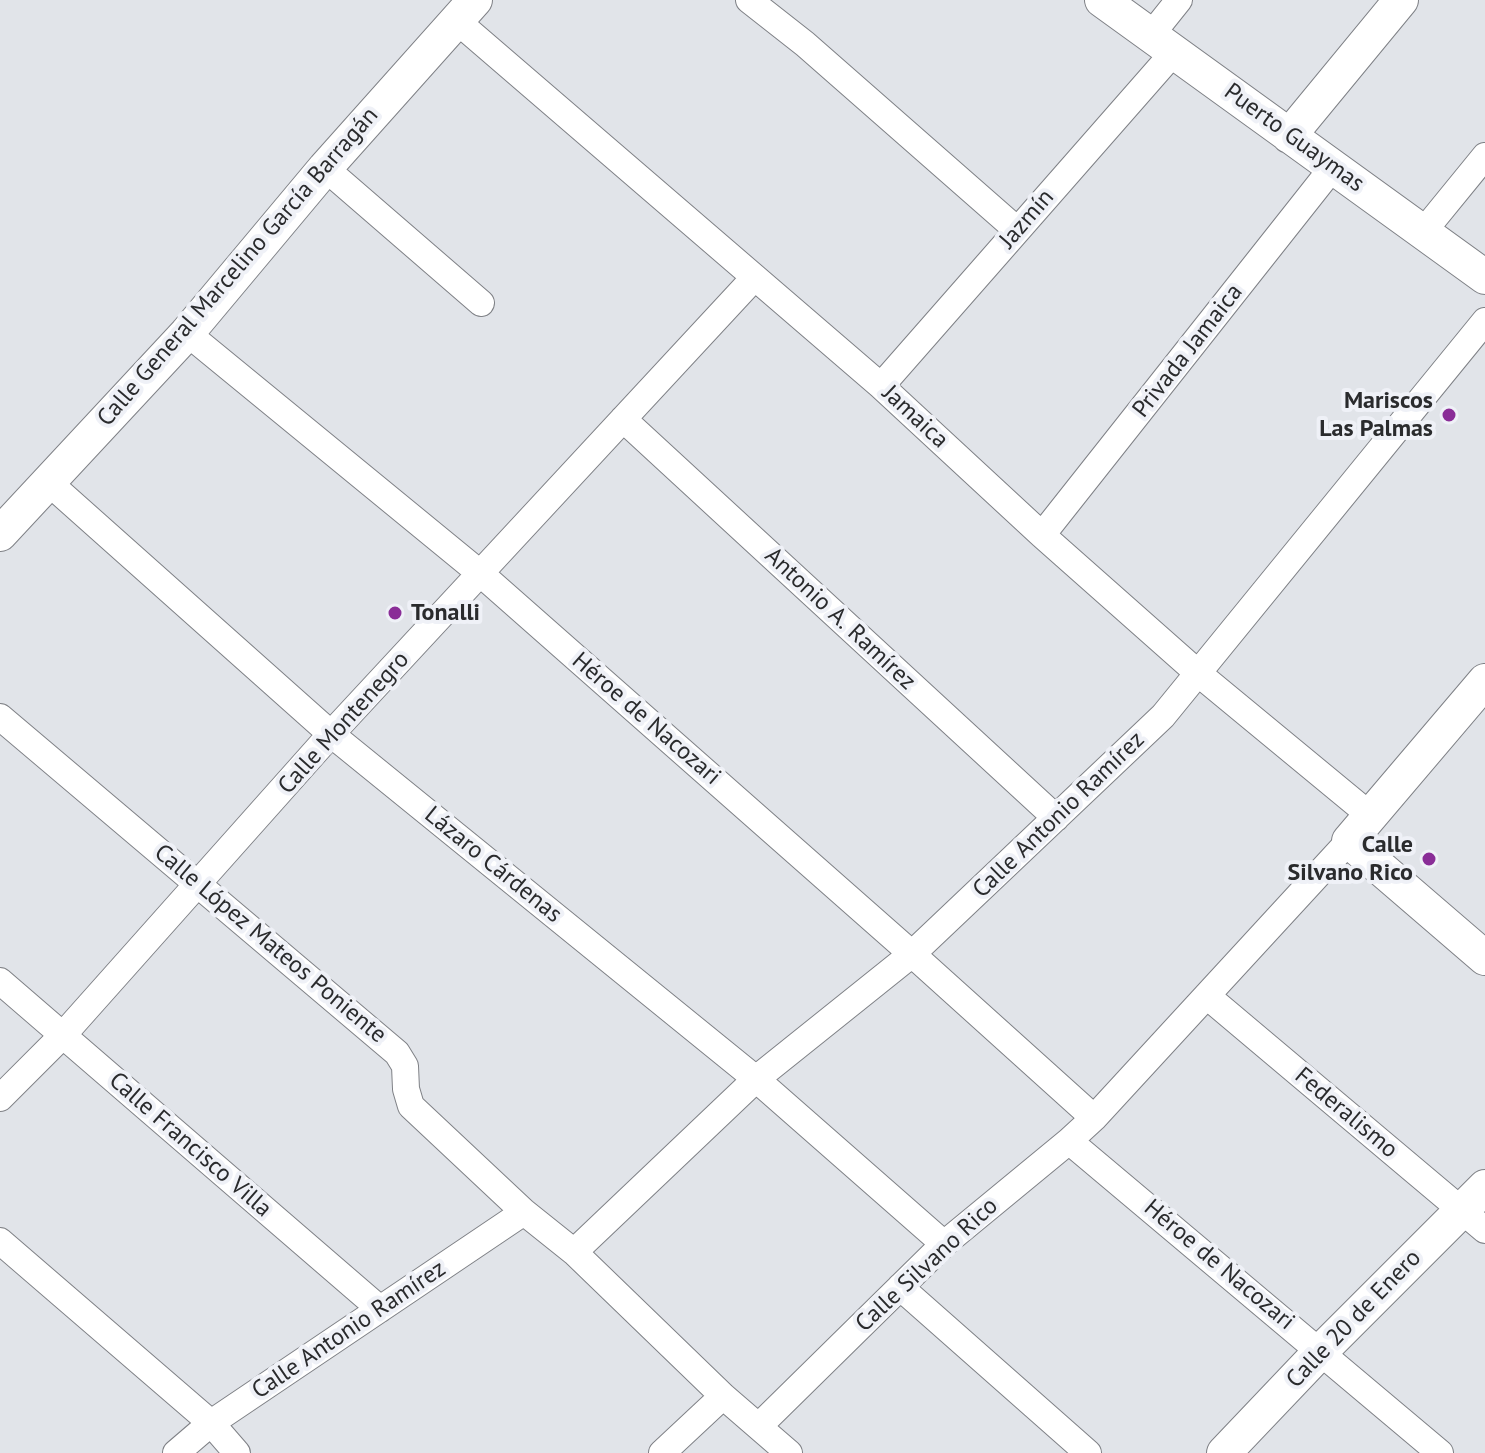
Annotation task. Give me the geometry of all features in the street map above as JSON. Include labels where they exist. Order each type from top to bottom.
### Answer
[{"type":"street","points":[[749,0],[817,55],[1017,230]]},
{"type":"street","name":"Puerto Guaymas","points":[[1102,0],[1485,277]]},
{"type":"street","name":"Jazmín","points":[[881,386],[1017,230],[1162,44],[1179,0]]},
{"type":"street","points":[[1289,136],[1401,0]]},
{"type":"street","name":"Calle General Marcelino García Barragán","points":[[0,534],[187,333],[325,168],[469,6]]},
{"type":"street","name":"Jamaica","points":[[469,6],[754,278],[881,386],[1199,674],[1360,828],[1485,958]]},
{"type":"street","points":[[1423,232],[1485,156]]},
{"type":"street","name":"Privada Jamaica","points":[[1042,535],[1333,167]]},
{"type":"street","points":[[325,168],[481,303]]},
{"type":"street","name":"Calle Montenegro","points":[[0,1098],[63,1035],[331,734],[754,278]]},
{"type":"street","name":"Calle Antonio Ramírez","points":[[574,1252],[756,1079],[912,954],[1163,716],[1485,321]]},
{"type":"street","name":"Héroe de Nacozari","points":[[187,333],[481,574],[1094,1118]]},
{"type":"street","name":"Antonio A. Ramírez","points":[[623,419],[1056,818]]},
{"type":"street","name":"Lázaro Cárdenas","points":[[47,481],[331,734],[756,1079],[944,1244]]},
{"type":"street","name":"Calle Silvano Rico","points":[[759,1426],[944,1244],[1094,1118],[1360,828],[1485,681]]},
{"type":"street","name":"Calle López Mateos Poniente","points":[[0,717],[397,1053],[405,1066],[406,1089],[411,1106],[524,1212],[574,1252],[723,1396],[789,1453]]},
{"type":"street","name":"Calle Francisco Villa","points":[[0,981],[380,1309]]},
{"type":"street","name":"Federalismo","points":[[1207,996],[1477,1209]]},
{"type":"street","name":"Héroe de Nacozari","points":[[1069,1141],[1440,1453]]},
{"type":"street","name":"Calle 20 de Enero","points":[[1224,1453],[1321,1351],[1477,1209]]},
{"type":"street","name":"Calle Antonio Ramírez","points":[[176,1453],[211,1423],[524,1212]]},
{"type":"street","points":[[0,1241],[211,1423],[237,1453]]},
{"type":"street","points":[[900,1287],[1088,1453]]},
{"type":"street","points":[[662,1453],[723,1396]]},
{"type":"place","name":"Mariscos Las Palmas","points":[[1449,415]]},
{"type":"place","name":"Tonalli","points":[[395,613]]},
{"type":"place","name":"Calle Silvano Rico","points":[[1429,859]]}]
